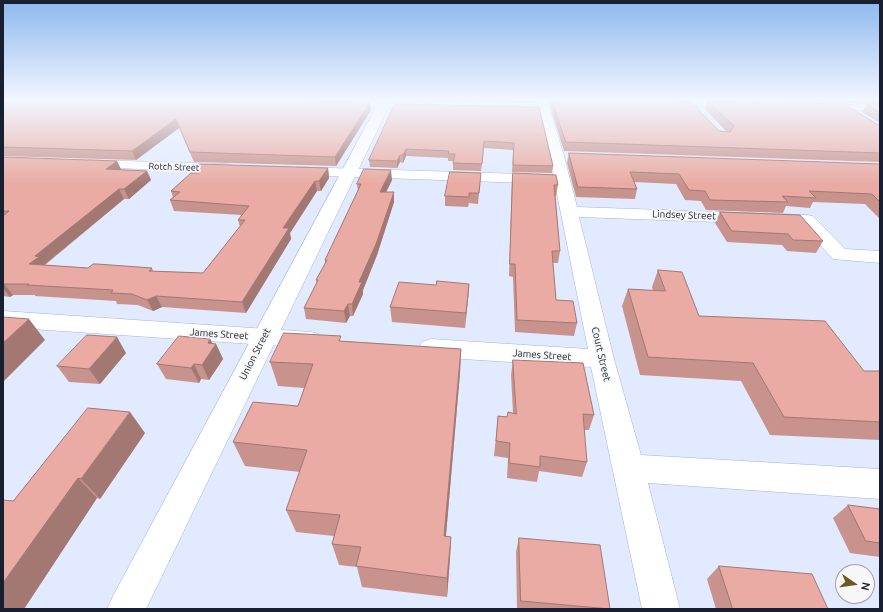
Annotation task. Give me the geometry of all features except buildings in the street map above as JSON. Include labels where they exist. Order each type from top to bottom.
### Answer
[{"type":"street","name":"Union Street","points":[[126,609],[371,129]]},
{"type":"street","name":"Court Street","points":[[552,129],[564,156],[561,180],[661,609]]},
{"type":"street","name":"Rotch Street","points":[[74,164],[239,169]]},
{"type":"street","points":[[286,170],[561,180]]},
{"type":"street","name":"Lindsey Street","points":[[569,212],[807,220],[840,255],[880,257]]},
{"type":"street","name":"James Street","points":[[3,319],[333,341]]},
{"type":"street","name":"James Street","points":[[412,347],[602,359]]},
{"type":"street","points":[[629,468],[880,484]]}]
